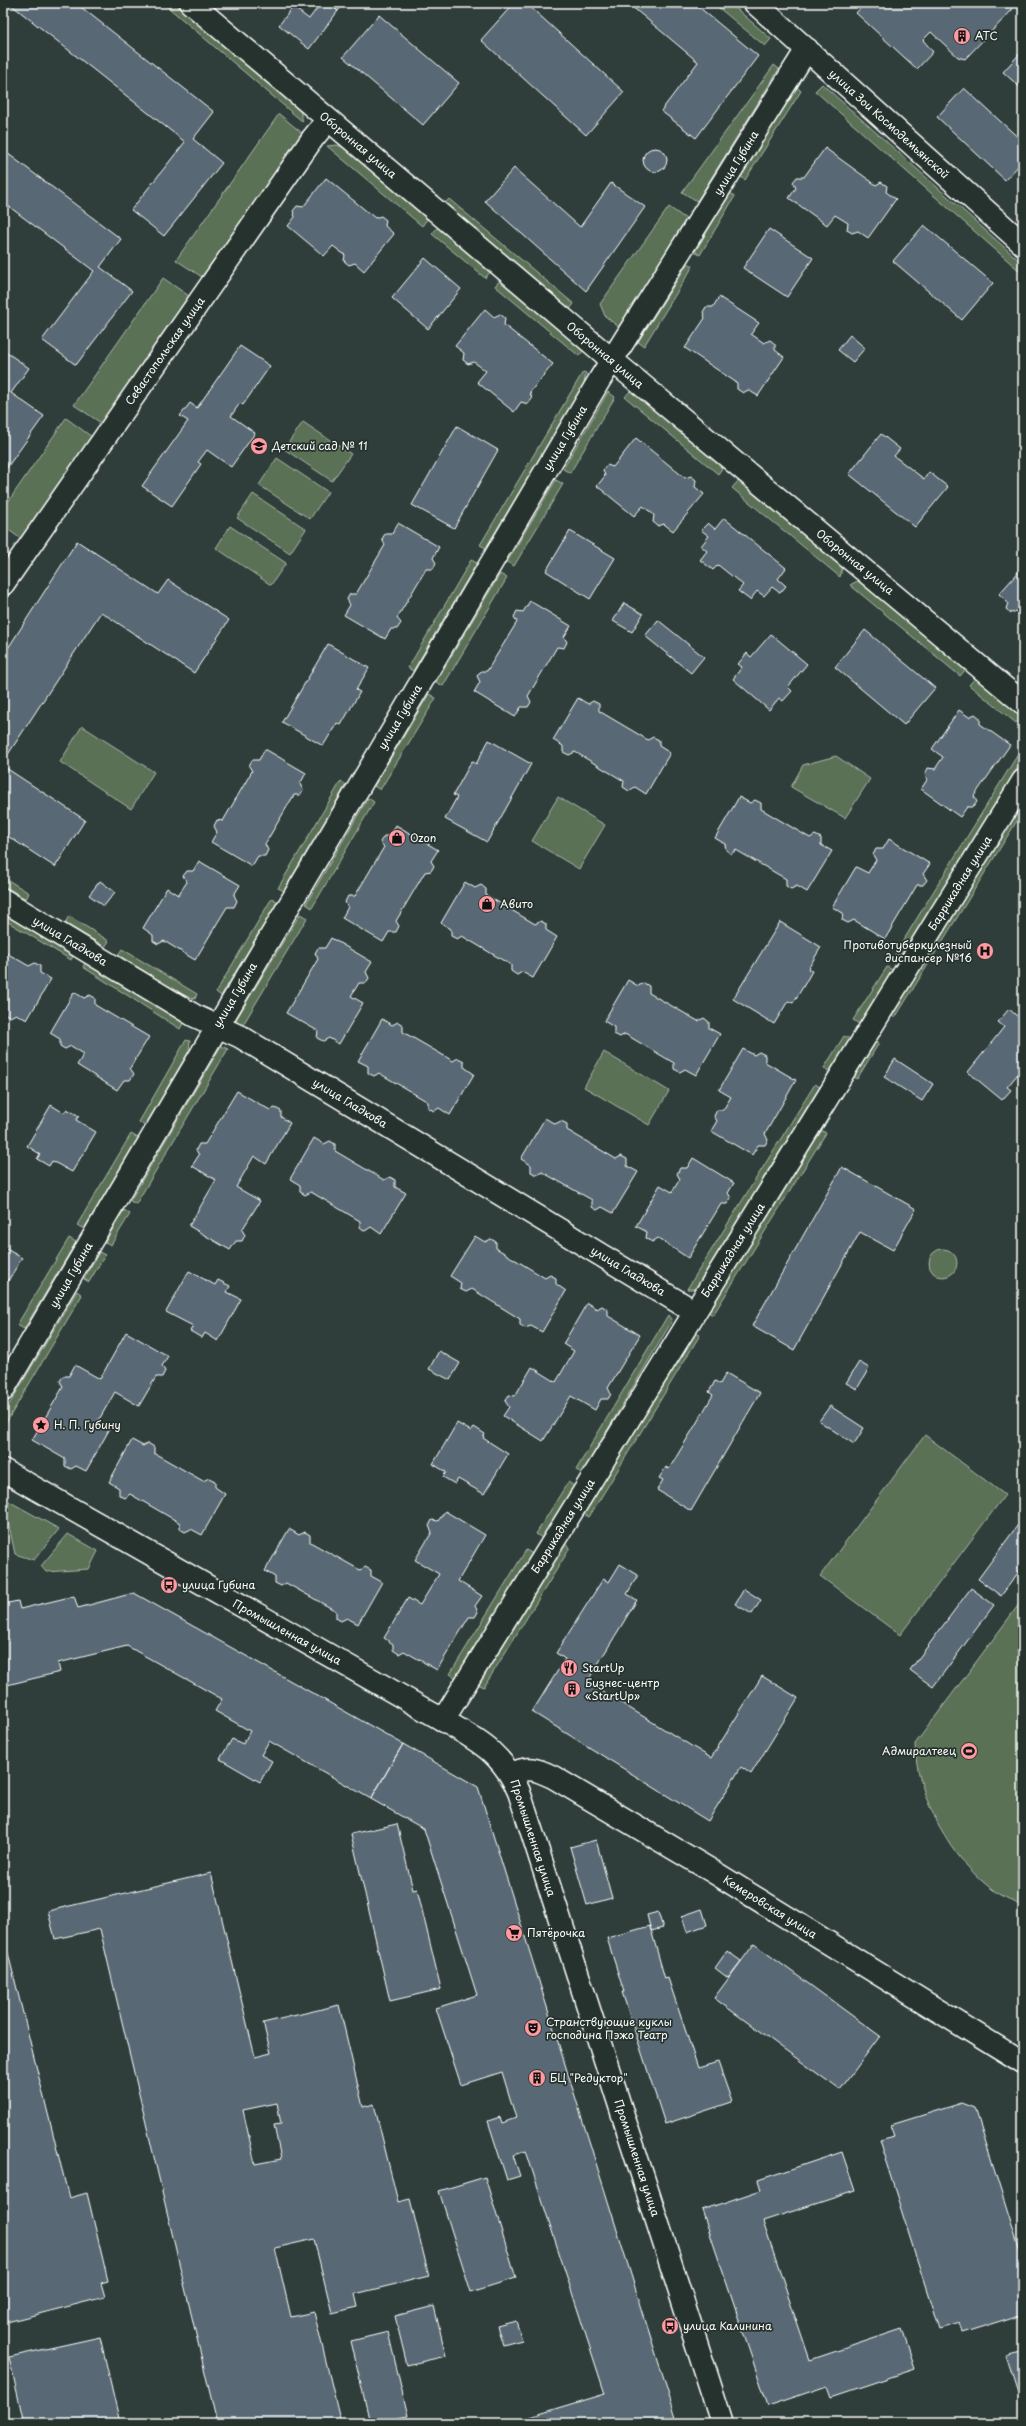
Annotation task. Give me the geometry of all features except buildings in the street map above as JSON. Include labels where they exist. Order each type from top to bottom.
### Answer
[{"type":"street","name":"Оборонная улица","points":[[191,3],[612,360],[1023,703]]},
{"type":"street","name":"улица Зои Космодемьянской","points":[[754,3],[1023,244]]},
{"type":"street","name":"улица Губина","points":[[3,1390],[612,360],[807,49]]},
{"type":"street","name":"Севастопольская улица","points":[[3,584],[313,138],[328,120]]},
{"type":"street","name":"Баррикадная улица","points":[[443,1720],[1023,781]]},
{"type":"street","name":"улица Гладкова","points":[[3,900],[195,1016],[240,1037],[695,1312]]},
{"type":"street","name":"Промышленная улица","points":[[3,1470],[443,1720],[482,1743],[499,1757],[511,1774],[722,2423]]},
{"type":"street","name":"Кемеровская улица","points":[[511,1774],[524,1769],[538,1770],[553,1777],[712,1871],[1023,2063]]},
{"type":"green space","points":[[163,3],[175,3],[300,110],[303,122]]},
{"type":"green space","points":[[713,3],[730,3],[771,39],[765,46]]},
{"type":"green space","points":[[774,65],[779,69],[697,201],[682,192]]},
{"type":"green space","points":[[822,84],[1023,264],[1023,274],[815,91]]},
{"type":"green space","points":[[797,87],[801,91],[745,180],[741,177]]},
{"type":"green space","points":[[279,114],[302,133],[202,277],[176,260]]},
{"type":"green space","points":[[336,145],[344,147],[428,218],[422,226],[327,146]]},
{"type":"green space","points":[[730,193],[735,196],[700,255],[695,252]]},
{"type":"green space","points":[[449,199],[574,304],[570,309],[444,204]]},
{"type":"green space","points":[[669,207],[686,219],[620,328],[605,316],[600,304]]},
{"type":"green space","points":[[438,227],[491,271],[485,278],[432,234]]},
{"type":"green space","points":[[688,263],[693,266],[644,346],[638,342]]},
{"type":"green space","points":[[163,278],[189,296],[101,423],[74,405]]},
{"type":"green space","points":[[501,279],[583,351],[579,356],[495,286]]},
{"type":"green space","points":[[583,372],[586,373],[584,384],[486,548],[480,545]]},
{"type":"green space","points":[[631,390],[723,467],[718,474],[625,397]]},
{"type":"green space","points":[[608,392],[615,397],[570,473],[563,469]]},
{"type":"green space","points":[[66,418],[92,437],[21,539],[3,526],[3,509]]},
{"type":"green space","points":[[303,422],[351,454],[332,481],[284,449]]},
{"type":"green space","points":[[277,458],[328,492],[310,519],[259,485]]},
{"type":"green space","points":[[556,480],[563,484],[514,566],[507,562]]},
{"type":"green space","points":[[739,480],[843,566],[840,577],[732,488]]},
{"type":"green space","points":[[253,494],[306,529],[290,553],[237,518]]},
{"type":"green space","points":[[230,526],[286,563],[271,585],[216,548]]},
{"type":"green space","points":[[471,560],[477,563],[413,671],[408,668]]},
{"type":"green space","points":[[500,574],[507,578],[443,686],[436,682]]},
{"type":"green space","points":[[859,580],[966,669],[960,676],[850,585]]},
{"type":"green space","points":[[976,677],[1023,715],[1016,723],[969,685]]},
{"type":"green space","points":[[429,694],[436,698],[380,790],[374,786]]},
{"type":"green space","points":[[82,726],[154,772],[131,809],[60,762]]},
{"type":"green space","points":[[1023,746],[1023,759],[901,958],[895,954]]},
{"type":"green space","points":[[836,756],[870,779],[845,818],[791,787],[803,765]]},
{"type":"green space","points":[[341,781],[346,785],[284,891],[278,888]]},
{"type":"green space","points":[[558,797],[605,825],[579,869],[532,841]]},
{"type":"green space","points":[[368,798],[374,802],[312,908],[306,904]]},
{"type":"green space","points":[[1023,801],[1023,811],[895,1018],[891,1015]]},
{"type":"green space","points":[[3,877],[29,893],[26,899],[3,885]]},
{"type":"green space","points":[[272,898],[278,902],[221,996],[216,992]]},
{"type":"green space","points":[[3,912],[74,954],[71,960],[3,919]]},
{"type":"green space","points":[[300,914],[307,918],[241,1028],[234,1023]]},
{"type":"green space","points":[[69,916],[109,941],[105,947],[65,923]]},
{"type":"green space","points":[[122,949],[197,994],[195,999],[181,994],[118,955]]},
{"type":"green space","points":[[86,961],[173,1015],[183,1023],[180,1029],[83,967]]},
{"type":"green space","points":[[887,967],[893,970],[859,1024],[853,1020]]},
{"type":"green space","points":[[844,1036],[850,1039],[830,1072],[824,1068]]},
{"type":"green space","points":[[186,1040],[190,1041],[189,1051],[145,1126],[139,1122]]},
{"type":"green space","points":[[875,1040],[879,1043],[857,1079],[852,1076]]},
{"type":"green space","points":[[221,1046],[228,1049],[136,1204],[130,1201]]},
{"type":"green space","points":[[604,1052],[669,1091],[649,1125],[584,1087]]},
{"type":"green space","points":[[815,1084],[820,1087],[695,1289],[687,1289]]},
{"type":"green space","points":[[821,1130],[826,1133],[713,1315],[708,1312]]},
{"type":"green space","points":[[131,1134],[138,1138],[84,1229],[77,1225]]},
{"type":"green space","points":[[124,1210],[130,1214],[111,1245],[105,1242]]},
{"type":"green space","points":[[69,1238],[76,1242],[24,1329],[17,1325]]},
{"type":"green space","points":[[943,1249],[953,1253],[957,1263],[953,1273],[943,1277],[933,1273],[929,1263],[933,1253]]},
{"type":"green space","points":[[99,1252],[105,1255],[89,1282],[84,1279]]},
{"type":"green space","points":[[77,1291],[82,1295],[3,1428],[3,1415]]},
{"type":"green space","points":[[668,1315],[672,1321],[582,1473],[576,1470]]},
{"type":"green space","points":[[695,1332],[700,1335],[589,1517],[584,1514]]},
{"type":"green space","points":[[925,1435],[1005,1495],[900,1635],[820,1576]]},
{"type":"green space","points":[[568,1482],[574,1486],[542,1538],[536,1534]]},
{"type":"green space","points":[[3,1498],[59,1529],[34,1560],[15,1554]]},
{"type":"green space","points":[[68,1534],[98,1551],[89,1569],[46,1572],[41,1566]]},
{"type":"green space","points":[[565,1544],[570,1548],[484,1687],[478,1684]]},
{"type":"green space","points":[[526,1550],[533,1554],[456,1678],[450,1674]]},
{"type":"green space","name":"Адмиралтеец","points":[[1023,1599],[1023,1907],[996,1892],[980,1879],[965,1864],[951,1846],[929,1806],[917,1764],[915,1744]]},
{"type":"place","name":"АТС","points":[[962,36]]},
{"type":"place","name":"Детский сад № 11","points":[[259,446]]},
{"type":"place","name":"Ozon","points":[[397,838]]},
{"type":"place","name":"Авито","points":[[487,904]]},
{"type":"place","name":"Противотуберкулезный диспансер №16","points":[[985,951]]},
{"type":"place","name":"Н. П. Губину","points":[[41,1425]]},
{"type":"place","name":"улица Губина","points":[[169,1585]]},
{"type":"place","name":"StartUp","points":[[569,1668]]},
{"type":"place","name":"Бизнес-центр «StartUp»","points":[[572,1689]]},
{"type":"place","name":"Адмиралтеец","points":[[969,1751]]},
{"type":"place","name":"Пятёрочка","points":[[514,1933]]},
{"type":"place","name":"Странствующие куклы господина Пэжо Театр","points":[[533,2028]]},
{"type":"place","name":"БЦ \"Редуктор\"","points":[[537,2078]]},
{"type":"place","name":"улица Калинина","points":[[670,2326]]}]
